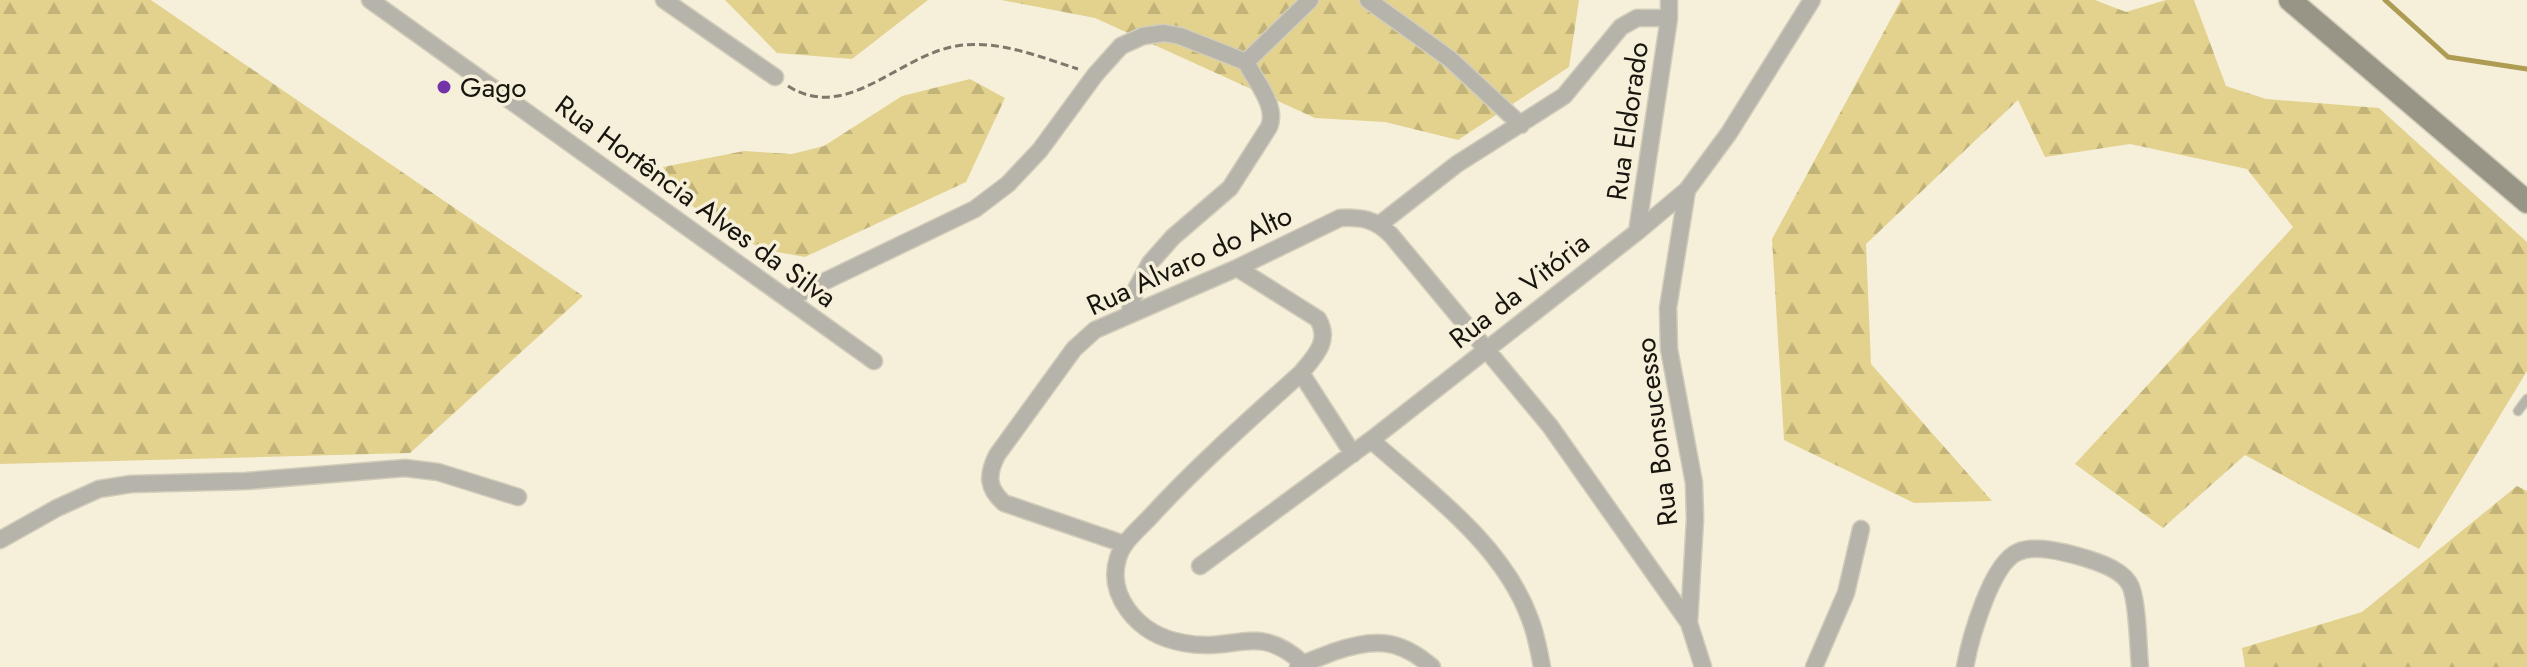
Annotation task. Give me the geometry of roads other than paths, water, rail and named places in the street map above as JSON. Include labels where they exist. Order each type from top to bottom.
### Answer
[{"type":"street","name":"Rua Hortência Alves da Silva","points":[[370,0],[874,361]]},
{"type":"street","points":[[664,0],[775,77]]},
{"type":"street","points":[[1246,62],[1310,0]]},
{"type":"street","points":[[1368,0],[1450,59],[1521,125]]},
{"type":"street","name":"Rua Eldorado","points":[[1637,232],[1669,18],[1669,0]]},
{"type":"street","name":"Rua da Vitória","points":[[1200,566],[1353,454],[1687,190],[1729,133],[1812,0]]},
{"type":"street","points":[[2290,0],[2527,202]]},
{"type":"street","points":[[1669,18],[1637,18],[1621,27],[1564,96],[1457,164],[1380,224],[1550,426],[1689,623]]},
{"type":"street","points":[[788,299],[975,209],[1008,184],[1040,150],[1095,75],[1121,46],[1143,36],[1164,33],[1180,36],[1246,62],[1270,106],[1273,119],[1230,188],[1173,237],[1150,263],[1135,291],[1129,314]]},
{"type":"street","name":"Rua Bonsucesso","points":[[1687,190],[1668,308],[1669,349],[1694,483],[1689,623],[1703,667]]},
{"type":"street","name":"Rua Alvaro do Alto","points":[[1124,544],[1004,503],[994,495],[989,483],[997,455],[1074,349],[1095,330],[1237,268],[1340,218],[1358,217],[1380,224]]},
{"type":"street","points":[[1237,268],[1318,319],[1322,327],[1321,348],[1301,373],[1184,480],[1124,544],[1115,569],[1116,588],[1139,625],[1158,636],[1185,644],[1229,644],[1260,639],[1278,644],[1301,665],[1369,641],[1393,644],[1416,653],[1432,667]]},
{"type":"street","points":[[1301,373],[1353,454]]},
{"type":"street","points":[[1371,440],[1488,548],[1514,586],[1530,618],[1542,667]]},
{"type":"street","points":[[0,540],[99,489],[131,484],[246,481],[405,468],[438,472],[518,497]]},
{"type":"street","points":[[1814,667],[1846,593],[1861,529]]},
{"type":"street","points":[[1965,667],[1970,638],[1998,572],[2019,551],[2034,549],[2072,554],[2120,573],[2131,586],[2140,667]]},
{"type":"lane","points":[[2518,411],[2527,399]]},
{"type":"waterway","points":[[2385,0],[2448,57],[2527,69]]},
{"type":"place","name":"Gago","points":[[444,87]]}]
